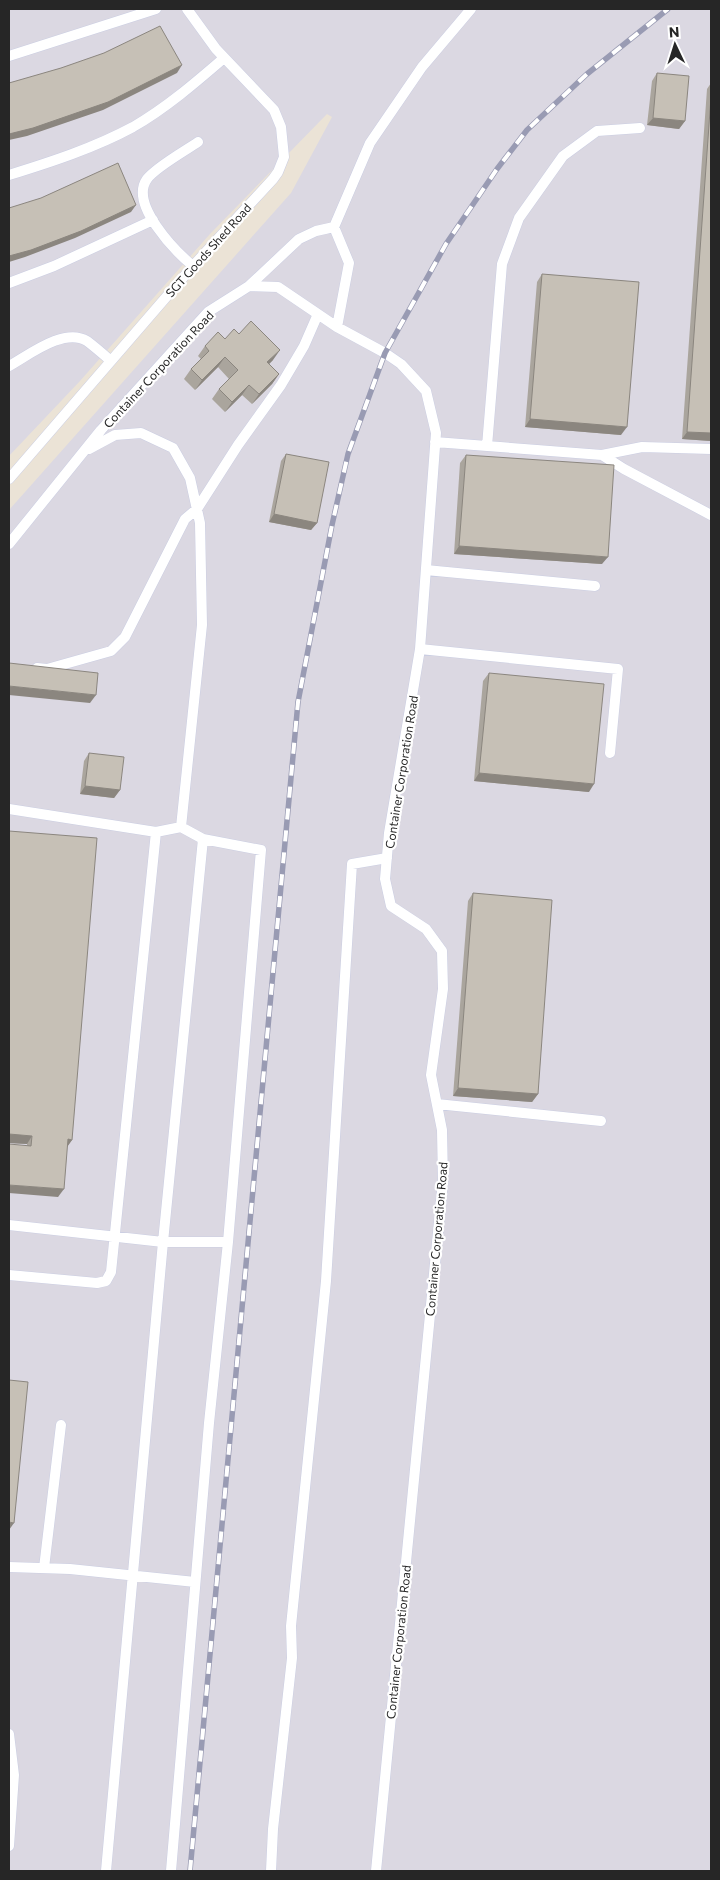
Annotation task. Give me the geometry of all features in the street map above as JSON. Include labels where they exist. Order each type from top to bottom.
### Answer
[{"type":"lane","points":[[9,56],[156,9]]},
{"type":"lane","name":"SGT Goods Shed Road","points":[[9,479],[193,266],[273,179],[284,157],[281,127],[274,110],[224,58],[187,9]]},
{"type":"lane","points":[[337,327],[349,263],[334,227],[370,143],[422,68],[471,9]]},
{"type":"lane","points":[[9,175],[89,148],[134,126],[192,85],[224,58]]},
{"type":"lane","points":[[487,446],[502,264],[519,218],[563,156],[597,130],[640,128]]},
{"type":"lane","points":[[193,266],[180,256],[153,220],[144,202],[144,186],[147,179],[154,172],[198,142]]},
{"type":"lane","points":[[9,283],[54,266],[153,220]]},
{"type":"lane","points":[[249,286],[299,239],[316,231],[334,227]]},
{"type":"lane","name":"Container Corporation Road","points":[[9,544],[101,430],[208,312],[249,286],[278,287],[337,327],[386,353],[401,364],[426,391],[436,434],[436,442],[420,649],[389,833],[385,879],[392,906],[426,929],[442,951],[443,988],[431,1075],[442,1130],[442,1181],[376,1871]]},
{"type":"lane","points":[[28,667],[47,669],[111,651],[126,637],[185,519],[197,509],[238,445],[281,385],[304,346],[318,314]]},
{"type":"lane","points":[[9,366],[54,341],[71,337],[86,341],[111,361]]},
{"type":"lane","points":[[84,452],[115,435],[141,434],[173,448],[190,478],[200,523],[202,625],[181,827]]},
{"type":"lane","points":[[436,442],[602,455],[642,446],[711,449]]},
{"type":"lane","points":[[602,455],[624,469],[711,515]]},
{"type":"lane","points":[[426,570],[595,586]]},
{"type":"lane","points":[[420,649],[618,669],[610,753]]},
{"type":"lane","points":[[9,809],[156,832],[181,827],[203,839],[261,850],[228,1242],[209,1423],[171,1871]]},
{"type":"lane","points":[[9,1275],[97,1283],[106,1281],[111,1272],[156,832]]},
{"type":"lane","points":[[106,1871],[163,1242],[203,839]]},
{"type":"lane","points":[[271,1871],[273,1829],[292,1658],[291,1626],[326,1281],[352,864],[387,858]]},
{"type":"lane","points":[[437,1104],[601,1121]]},
{"type":"lane","points":[[9,1225],[163,1242],[228,1242]]},
{"type":"lane","points":[[44,1568],[60,1425]]},
{"type":"lane","points":[[9,1567],[44,1568],[196,1582]]},
{"type":"lane","points":[[9,1734],[14,1775],[9,1846]]},
{"type":"shaded area","points":[[9,9],[711,9],[711,1871],[9,1871],[9,510],[291,193],[332,117],[327,114],[210,234],[80,381],[9,456]]},
{"type":"building","points":[[160,26],[182,65],[108,102],[33,128],[9,134],[9,83],[104,53]]},
{"type":"building","points":[[657,73],[689,76],[685,121],[653,118]]},
{"type":"building","points":[[711,97],[711,433],[687,432]]},
{"type":"building","points":[[118,163],[136,205],[81,231],[31,250],[9,256],[9,208],[41,198]]},
{"type":"building","points":[[542,274],[639,282],[627,427],[530,419]]},
{"type":"building","points":[[251,321],[280,350],[267,362],[279,374],[259,394],[249,385],[232,402],[219,389],[238,370],[225,357],[202,380],[191,369],[209,351],[205,346],[218,332],[225,339],[234,329],[239,334]]},
{"type":"building","points":[[286,454],[329,462],[317,523],[274,514]]},
{"type":"building","points":[[466,455],[614,465],[608,557],[459,546]]},
{"type":"building","points":[[9,663],[98,673],[96,695],[9,686]]},
{"type":"building","points":[[489,673],[604,684],[594,784],[479,773]]},
{"type":"building","points":[[89,753],[124,757],[120,790],[85,786]]},
{"type":"building","points":[[9,831],[97,838],[72,1140],[68,1139],[64,1189],[9,1185],[9,1144],[31,1146],[32,1136],[9,1134]]},
{"type":"building","points":[[473,893],[552,900],[538,1094],[458,1088]]},
{"type":"building","points":[[9,1380],[28,1382],[14,1523],[9,1522]]},
{"type":"railway","points":[[190,1871],[298,702],[332,525],[348,454],[385,353],[446,244],[497,169],[527,130],[587,74],[668,9]]}]
